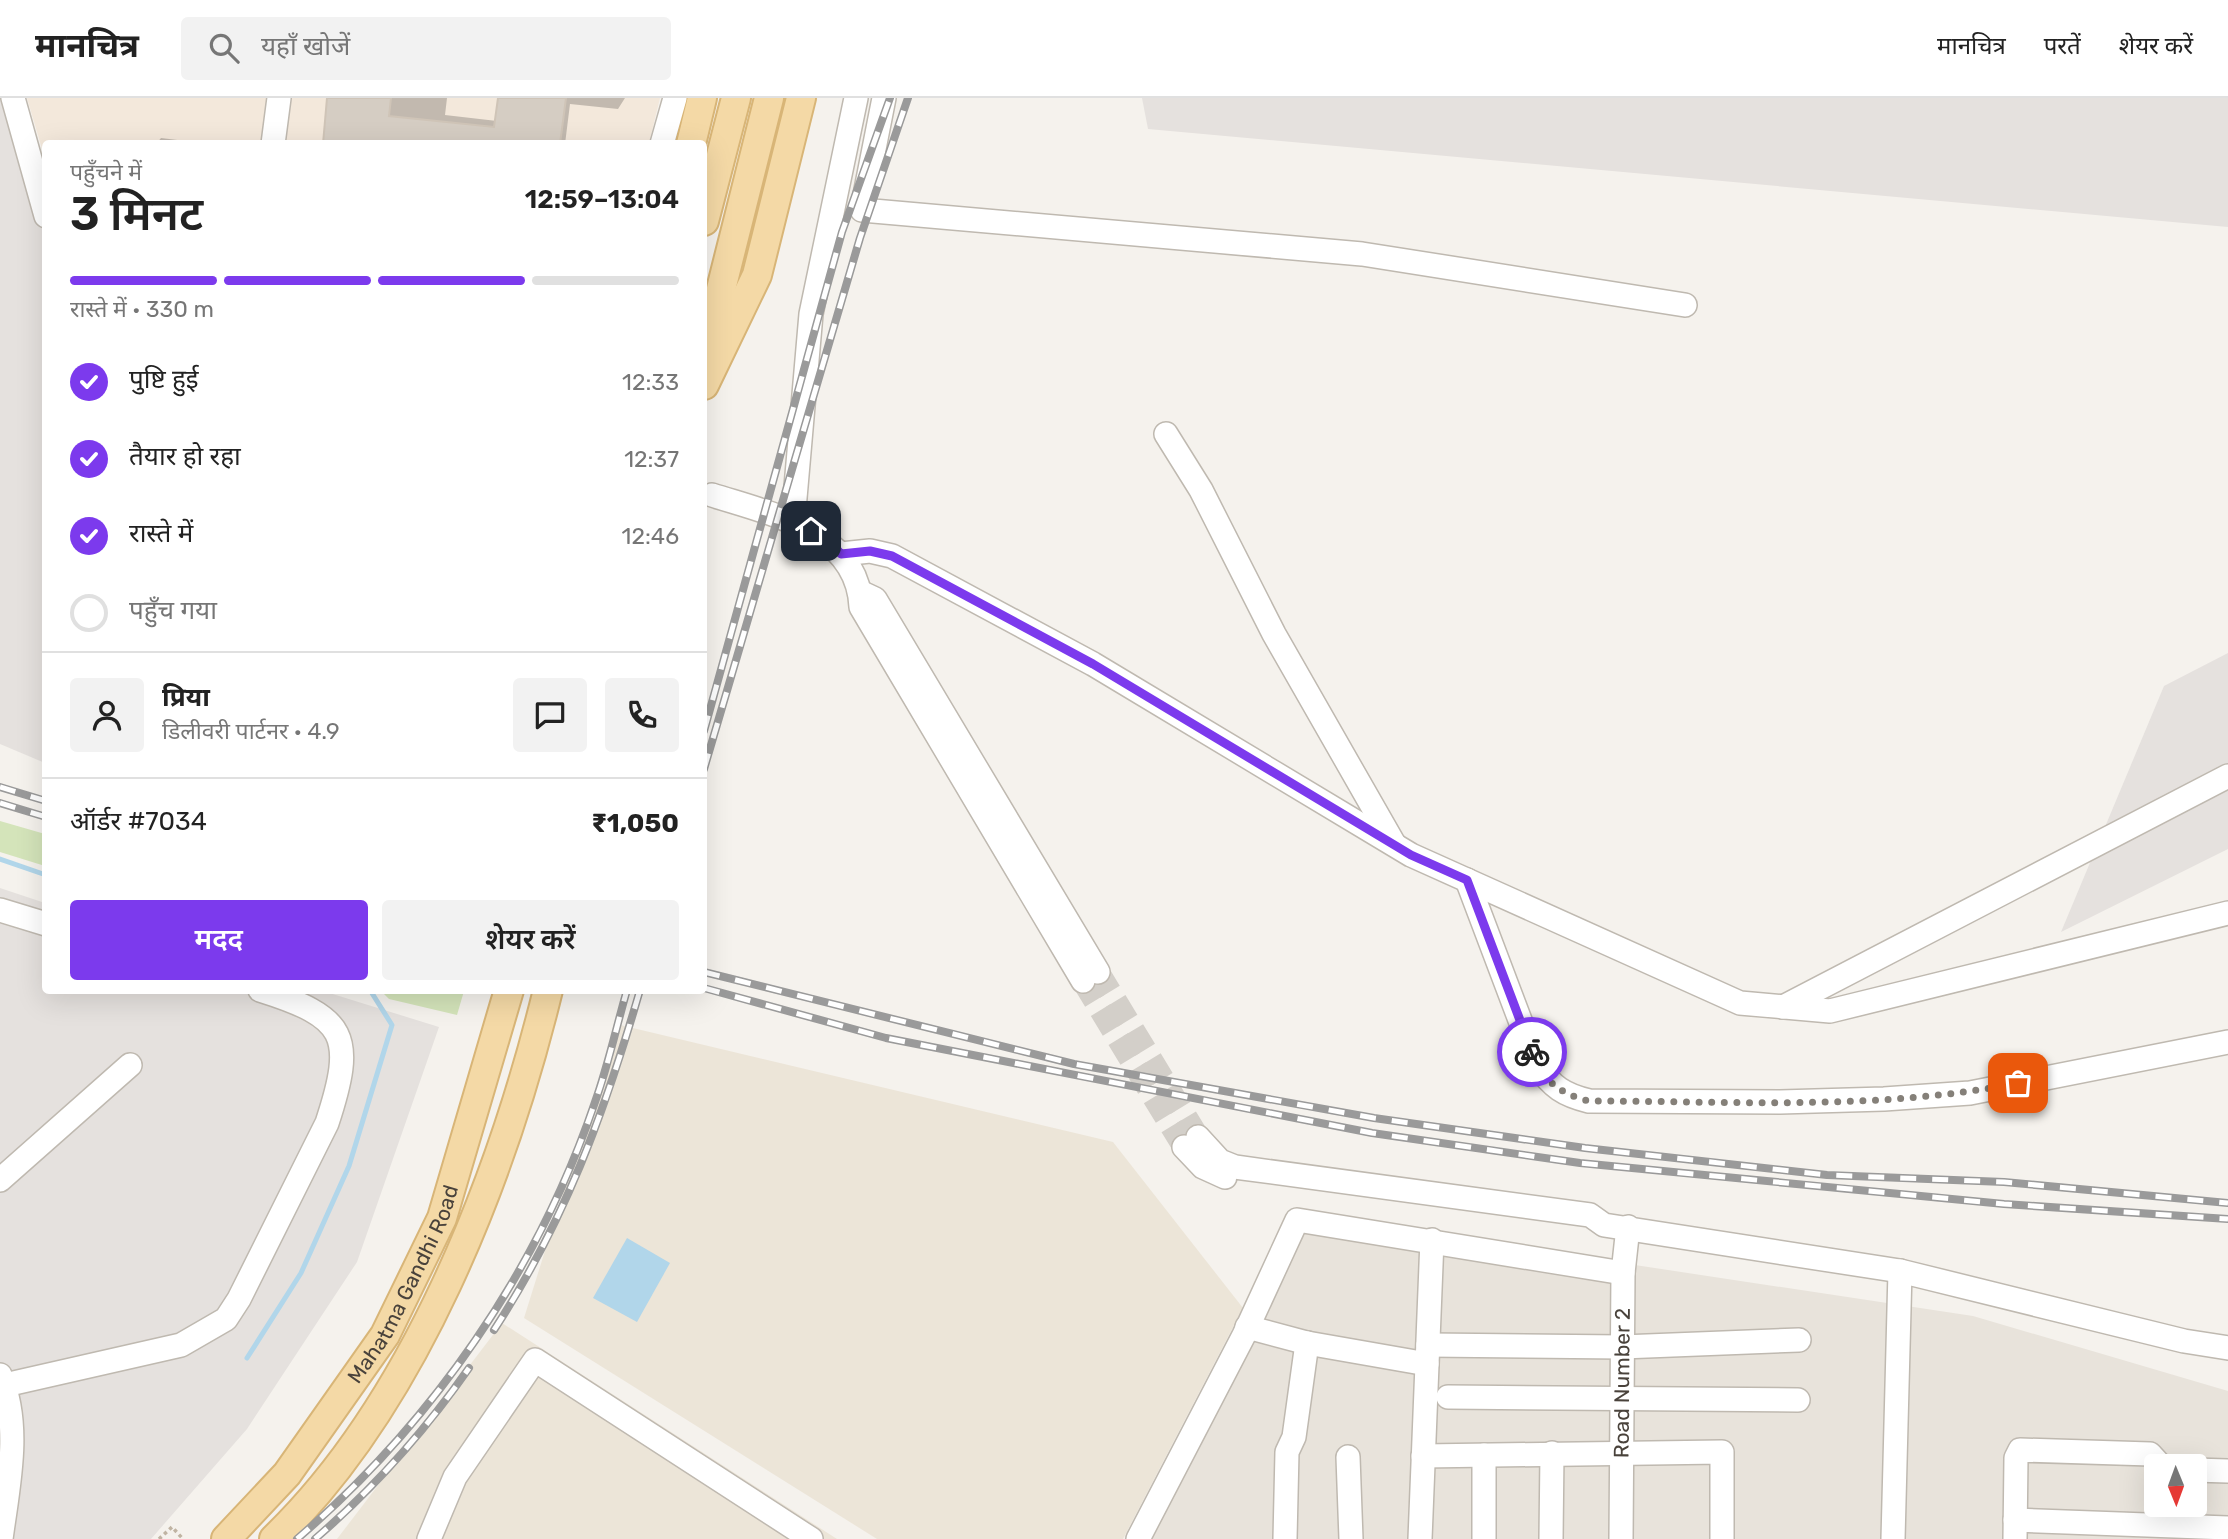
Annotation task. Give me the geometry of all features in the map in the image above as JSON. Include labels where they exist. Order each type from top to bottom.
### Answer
[{"type":"main road","points":[[692,140],[702,98]]},
{"type":"main road","points":[[707,209],[736,98]]},
{"type":"main road","points":[[707,344],[769,98]]},
{"type":"main road","points":[[707,379],[757,275],[801,98]]},
{"type":"main road","name":"Mahatma Gandhi Road","points":[[226,1539],[287,1474],[385,1335],[442,1218],[508,994]]},
{"type":"main road","name":"Mahatma Gandhi Road","points":[[274,1539],[312,1502],[362,1431],[410,1353],[441,1294],[472,1229],[536,1039],[547,994]]},
{"type":"street","points":[[13,98],[42,202]]},
{"type":"street","points":[[273,140],[279,98]]},
{"type":"street","points":[[663,140],[675,98]]},
{"type":"street","points":[[793,521],[811,314],[856,98]]},
{"type":"street","points":[[884,98],[862,210],[1362,254],[1685,306]]},
{"type":"street","points":[[1167,434],[1201,490],[1274,634],[1394,845]]},
{"type":"street","points":[[712,495],[793,521],[829,541],[841,554],[860,592],[875,598],[1090,976]]},
{"type":"street","points":[[841,554],[870,551],[892,556],[1093,664],[1394,845],[1740,1003],[1830,1011],[2228,914]]},
{"type":"street","points":[[1783,1007],[2228,776]]},
{"type":"street","points":[[1467,880],[1537,1065],[1552,1086],[1567,1096],[1589,1101],[1793,1102],[1970,1093],[2228,1042]]},
{"type":"street","points":[[0,910],[42,923]]},
{"type":"street","points":[[1,1539],[13,1449],[2,1380],[181,1345],[226,1319],[239,1299],[327,1123],[337,1092],[342,1054],[331,1021],[304,1004],[273,994]]},
{"type":"street","points":[[0,1180],[130,1065]]},
{"type":"street","points":[[1191,1142],[1220,1161],[1235,1167],[1590,1215],[1604,1225],[1900,1271],[2184,1341],[2228,1348]]},
{"type":"street","points":[[1138,1539],[1247,1327],[1297,1220],[1623,1273]]},
{"type":"street","name":"Road Number 2","points":[[1621,1539],[1623,1273],[1628,1227]]},
{"type":"street","points":[[1420,1539],[1432,1240]]},
{"type":"street","points":[[1893,1539],[1900,1271]]},
{"type":"street","points":[[1247,1327],[1307,1343],[1427,1354],[1799,1340]]},
{"type":"street","points":[[1285,1539],[1287,1452],[1294,1437],[1307,1343]]},
{"type":"street","points":[[429,1539],[455,1477],[535,1360],[811,1539]]},
{"type":"street","points":[[1448,1397],[1798,1400]]},
{"type":"street","points":[[2150,1454],[2020,1450],[2016,1458],[2015,1529],[2228,1528]]},
{"type":"street","points":[[1423,1456],[1722,1451],[1722,1539]]},
{"type":"street","points":[[1551,1539],[1552,1452]]},
{"type":"street","points":[[1484,1455],[1484,1539]]},
{"type":"street","points":[[1348,1457],[1351,1539]]},
{"type":"street","points":[[2207,1470],[2228,1471]]},
{"type":"path","points":[[159,1539],[172,1527],[183,1539]]},
{"type":"shaded area","points":[[0,98],[7,98],[42,202],[42,762],[0,744]]},
{"type":"shaded area","points":[[27,98],[660,98],[650,140],[42,140],[42,149]]},
{"type":"shaded area","points":[[1142,98],[2228,98],[2228,227],[1148,129]]},
{"type":"shaded area","points":[[2228,653],[2228,849],[2061,932],[2164,686]]},
{"type":"shaded area","points":[[0,888],[42,902],[42,994],[333,994],[439,1027],[357,1262],[247,1429],[151,1539],[0,1539]]},
{"type":"shaded area","points":[[616,1024],[1113,1142],[1243,1308],[1123,1539],[877,1539],[524,1318]]},
{"type":"shaded area","points":[[1310,1216],[1973,1316],[2228,1391],[2228,1539],[1152,1539]]},
{"type":"shaded area","points":[[502,1323],[837,1539],[337,1539]]},
{"type":"green space","points":[[0,821],[42,833],[42,865],[0,852]]},
{"type":"green space","points":[[384,994],[463,994],[457,1015],[389,999]]},
{"type":"water","points":[[627,1238],[670,1263],[637,1322],[593,1298]]},
{"type":"building","points":[[327,98],[391,98],[389,116],[494,127],[498,98],[566,98],[561,140],[323,140]]},
{"type":"waterway","points":[[0,859],[42,874]]},
{"type":"waterway","points":[[247,1358],[301,1273],[349,1166],[392,1025],[373,994]]},
{"type":"tunnel","points":[[1098,972],[1198,1137]]},
{"type":"tunnel","points":[[1083,981],[1184,1147]]},
{"type":"railway","points":[[707,720],[842,232],[890,98]]},
{"type":"railway","points":[[707,759],[860,238],[908,98]]},
{"type":"railway","points":[[0,787],[42,800]]},
{"type":"railway","points":[[0,803],[42,816]]},
{"type":"railway","points":[[707,973],[1074,1064],[1374,1118],[1585,1148],[1827,1175],[2004,1182],[2228,1203]]},
{"type":"railway","points":[[707,989],[886,1038],[1372,1133],[1580,1163],[2004,1204],[2228,1219]]},
{"type":"railway","points":[[297,1539],[393,1446],[436,1394],[511,1284],[571,1165],[600,1088],[626,994]]},
{"type":"railway","points":[[494,1330],[542,1248],[580,1166],[612,1080],[639,994]]},
{"type":"railway","points":[[315,1539],[397,1458],[435,1414],[469,1368]]},
{"type":"way so far","points":[[1532,1052],[1537,1065],[1552,1086],[1567,1096],[1589,1101],[1780,1102],[1884,1099],[1970,1093],[2018,1083]]},
{"type":"route","points":[[811,531],[829,541],[841,554],[870,551],[892,556],[1093,664],[1411,855],[1467,880],[1532,1052]]}]
